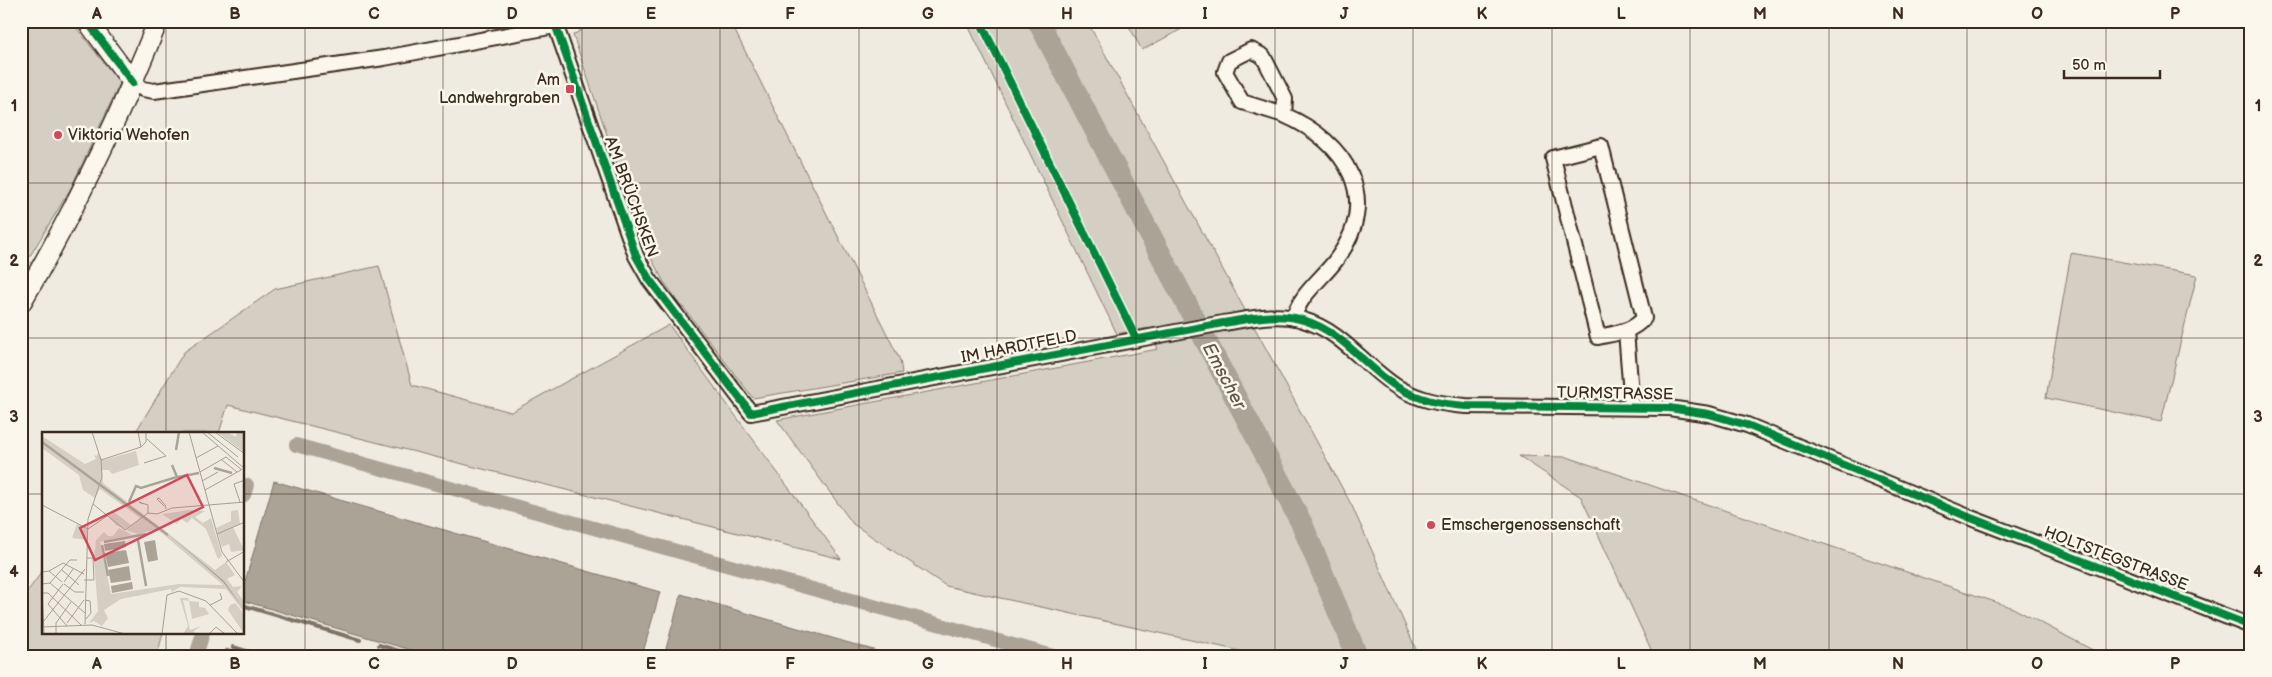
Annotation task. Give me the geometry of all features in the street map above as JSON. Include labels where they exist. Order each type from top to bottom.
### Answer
[{"type":"main road","points":[[87,21],[133,83]]},
{"type":"main road","points":[[21,303],[55,245],[95,166],[133,83],[158,21]]},
{"type":"street","points":[[133,83],[143,89],[154,91],[384,58],[554,24]]},
{"type":"street","name":"AM BRÜCHSKEN","points":[[554,24],[636,256],[660,294],[751,413]]},
{"type":"street","points":[[1284,115],[1285,99],[1263,56],[1251,50],[1229,60],[1225,72],[1242,102],[1284,115],[1313,130],[1334,148],[1353,177],[1358,202],[1350,238],[1336,260],[1297,306],[1294,318]]},
{"type":"street","points":[[1601,146],[1644,318],[1637,326],[1626,331],[1598,337],[1553,158],[1601,146]]},
{"type":"street","name":"IM HARDTFELD","points":[[751,413],[1162,333],[1272,316],[1294,318]]},
{"type":"street","name":"TURMSTRASSE","points":[[1294,318],[1319,326],[1338,337],[1395,386],[1419,398],[1438,404],[1669,408],[1709,414],[1747,424],[1971,518]]},
{"type":"street","points":[[1626,331],[1632,407]]},
{"type":"street","name":"HOLTSTEGSTRASSE","points":[[1971,518],[2251,626]]},
{"type":"shaded area","name":"Viktoria Wehofen","points":[[21,21],[71,21],[120,83],[71,188],[27,261],[21,257]]},
{"type":"shaded area","points":[[632,21],[730,21],[900,360],[902,373],[753,398],[664,282],[646,249],[573,35],[586,27]]},
{"type":"shaded area","points":[[966,21],[1087,21],[1352,506],[1419,656],[1263,656],[946,586],[853,524],[777,420],[1158,349],[1148,328],[1117,334]]},
{"type":"shaded area","points":[[1126,21],[1197,21],[1142,50]]},
{"type":"shaded area","points":[[2071,253],[2197,275],[2161,422],[2046,398]]},
{"type":"shaded area","points":[[379,266],[412,385],[511,412],[669,325],[841,559],[228,405],[219,432],[136,432],[184,352],[275,289]]},
{"type":"shaded area","points":[[1519,456],[1567,457],[2013,608],[2104,656],[1654,656],[1581,497]]},
{"type":"shaded area","points":[[274,481],[660,592],[642,656],[431,656],[245,601],[245,582]]},
{"type":"shaded area","points":[[42,572],[42,634],[163,634],[157,656],[21,656],[21,600]]},
{"type":"shaded area","points":[[681,594],[887,654],[886,656],[664,656]]},
{"type":"shaded area","points":[[226,649],[250,656],[224,656]]},
{"type":"waterway","name":"Emscher","points":[[1038,21],[1302,524],[1357,656]]},
{"type":"waterway","points":[[296,445],[1053,656]]},
{"type":"waterway","points":[[245,492],[247,485]]},
{"type":"waterway","points":[[245,606],[360,640]]},
{"type":"waterway","points":[[196,656],[203,634]]},
{"type":"waterway","points":[[379,645],[416,656]]},
{"type":"waterway","points":[[233,647],[263,656]]},
{"type":"waterway","points":[[380,652],[392,656]]},
{"type":"cycle path","points":[[87,21],[133,83]]},
{"type":"cycle path","points":[[554,21],[636,256],[649,279],[751,413],[1223,323],[1273,316],[1293,318],[1317,325],[1330,332],[1397,387],[1439,403],[1466,406],[1669,408],[1709,414],[1747,425],[1971,518],[2251,626]]},
{"type":"cycle path","points":[[980,21],[1136,338]]},
{"type":"place","name":"Am Landwehrgraben","points":[[570,89]]},
{"type":"place","name":"Viktoria Wehofen","points":[[58,135]]},
{"type":"place","name":"Emschergenossenschaft","points":[[1431,525]]}]
